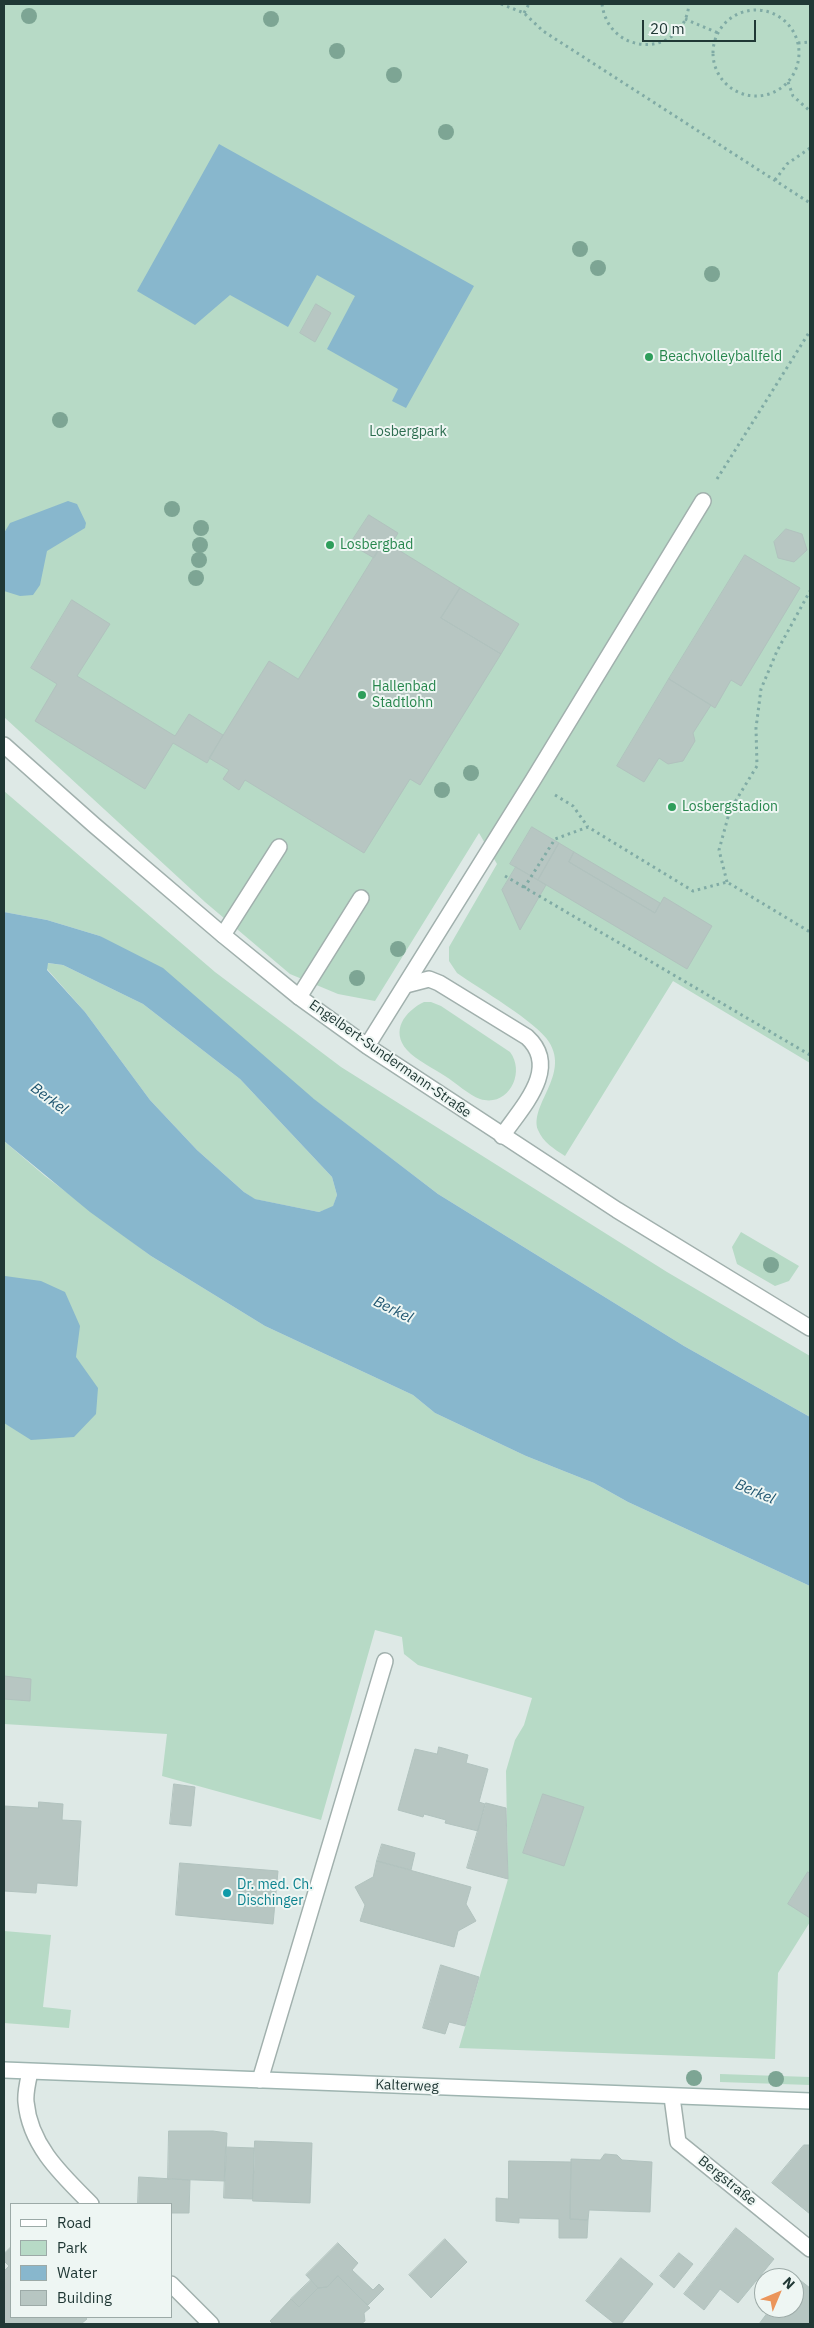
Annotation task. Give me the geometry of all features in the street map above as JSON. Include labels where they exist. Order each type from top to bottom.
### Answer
[{"type":"street","points":[[367,1046],[533,780],[703,501]]},
{"type":"street","name":"Engelbert-Sundermann-Straße","points":[[4,745],[94,825],[299,997],[367,1046],[502,1136],[625,1215],[810,1328]]},
{"type":"street","points":[[223,935],[279,847]]},
{"type":"street","points":[[299,997],[361,898]]},
{"type":"street","points":[[406,985],[429,979],[439,982],[527,1037],[536,1045],[541,1057],[540,1073],[533,1091],[502,1136]]},
{"type":"street","points":[[260,2080],[385,1661]]},
{"type":"street","name":"Kalterweg","points":[[4,2070],[810,2101]]},
{"type":"street","points":[[30,2072],[26,2101],[31,2128],[51,2164],[90,2203]]},
{"type":"street","name":"Bergstraße","points":[[672,2097],[678,2142],[810,2249]]},
{"type":"street","points":[[172,2285],[211,2324]]},
{"type":"path","points":[[501,4],[524,13],[543,31],[810,202]]},
{"type":"path","points":[[524,13],[529,4]]},
{"type":"path","points":[[602,4],[606,20],[614,32],[626,41],[641,45],[667,40],[678,31],[685,19],[689,4]]},
{"type":"path","points":[[758,10],[772,13],[784,20],[793,30],[798,43],[799,57],[796,70],[788,82],[778,91],[765,96],[751,96],[737,92],[725,84],[716,71],[713,57],[714,42],[718,33],[731,18],[744,11],[758,10]]},
{"type":"path","points":[[685,19],[718,33]]},
{"type":"path","points":[[798,43],[810,42]]},
{"type":"path","points":[[788,82],[793,96],[810,111]]},
{"type":"path","points":[[775,180],[787,164],[810,148]]},
{"type":"path","points":[[703,501],[810,331]]},
{"type":"path","points":[[810,591],[777,651],[761,689],[756,728],[756,766],[730,810],[719,850],[728,882],[810,932]]},
{"type":"path","points":[[533,780],[572,806],[588,827],[693,891],[728,882]]},
{"type":"path","points":[[524,888],[555,840],[588,827]]},
{"type":"path","points":[[482,862],[810,1055]]},
{"type":"green space","name":"Losbergbad","points":[[4,4],[810,4],[810,1063],[673,981],[565,1156],[546,1142],[538,1130],[539,1110],[555,1066],[554,1054],[549,1042],[533,1025],[520,1015],[457,973],[449,961],[449,947],[497,864],[479,833],[375,1001],[338,994],[290,974],[205,902],[4,717]]},
{"type":"green space","points":[[4,791],[215,972],[341,1067],[667,1272],[810,1356],[810,1417],[684,1346],[438,1194],[100,936],[47,920],[4,912]]},
{"type":"green space","points":[[47,963],[63,965],[143,1004],[240,1079],[332,1177],[337,1195],[333,1207],[319,1212],[254,1199],[244,1192],[197,1150],[150,1100],[85,1012],[47,969]]},
{"type":"green space","points":[[424,1002],[431,1002],[441,1006],[510,1052],[516,1069],[512,1087],[506,1094],[490,1100],[480,1099],[420,1061],[407,1050],[400,1036],[402,1022],[411,1011]]},
{"type":"green space","points":[[4,1141],[45,1176],[151,1256],[265,1326],[413,1395],[435,1413],[526,1456],[594,1483],[628,1502],[810,1586],[810,1922],[778,1973],[775,2059],[459,2048],[508,1879],[506,1771],[515,1740],[524,1725],[532,1698],[418,1665],[404,1654],[402,1637],[375,1630],[321,1820],[162,1776],[167,1734],[4,1724]]},
{"type":"green space","points":[[741,1232],[799,1266],[789,1281],[775,1286],[737,1264],[732,1247]]},
{"type":"green space","points":[[4,1931],[51,1935],[43,2007],[71,2010],[69,2028],[4,2023]]},
{"type":"green space","points":[[720,2074],[810,2077],[810,2085],[720,2082]]},
{"type":"water","points":[[219,144],[474,286],[406,408],[392,401],[398,389],[327,349],[355,296],[317,275],[288,327],[230,295],[195,325],[137,291]]},
{"type":"water","points":[[68,501],[77,504],[86,523],[85,528],[47,551],[40,585],[33,595],[20,596],[4,591],[4,533],[10,523]]},
{"type":"water","name":"Berkel","points":[[4,912],[47,920],[100,936],[163,968],[314,1099],[438,1194],[684,1346],[810,1417],[810,1586],[628,1502],[594,1483],[526,1456],[435,1413],[413,1395],[265,1326],[151,1256],[90,1212],[4,1141]],"holes":[[[48,963],[63,965],[143,1004],[240,1079],[332,1177],[337,1195],[333,1206],[319,1212],[255,1199],[244,1192],[197,1150],[150,1100],[85,1012],[47,970]]]},
{"type":"water","points":[[5,1276],[41,1281],[65,1292],[80,1326],[76,1357],[98,1388],[96,1414],[74,1437],[31,1440],[4,1423]]},
{"type":"building","points":[[316,304],[331,313],[315,342],[300,333]]},
{"type":"building","points":[[369,515],[398,533],[391,545],[384,541],[374,558],[350,544]]},
{"type":"building","points":[[786,529],[802,534],[807,550],[794,562],[778,558],[774,542]]},
{"type":"building","name":"Hallenbad Stadtlohn","points":[[384,541],[460,588],[441,618],[501,654],[420,785],[410,779],[364,853],[245,780],[239,790],[223,779],[229,770],[209,758],[269,661],[298,679]]},
{"type":"building","points":[[745,555],[800,588],[741,686],[731,680],[715,708],[669,679]]},
{"type":"building","points":[[460,588],[519,624],[501,654],[441,618]]},
{"type":"building","points":[[72,600],[110,624],[77,676],[175,736],[189,714],[223,735],[207,763],[173,743],[145,789],[35,721],[57,684],[31,668]]},
{"type":"building","points":[[669,679],[711,705],[693,733],[695,741],[683,761],[668,764],[659,758],[644,782],[617,766]]},
{"type":"building","points":[[532,827],[559,843],[538,880],[510,864]]},
{"type":"building","points":[[559,843],[574,852],[569,862],[655,913],[664,897],[712,926],[687,969],[538,880]]},
{"type":"building","points":[[574,852],[660,903],[655,913],[569,862]]},
{"type":"building","points":[[516,867],[546,885],[520,930],[502,890]]},
{"type":"building","points":[[4,1676],[31,1679],[30,1701],[4,1699]]},
{"type":"building","points":[[439,1747],[468,1755],[466,1763],[488,1769],[479,1802],[485,1804],[478,1831],[445,1823],[446,1820],[424,1814],[423,1817],[398,1810],[415,1749],[437,1754]]},
{"type":"building","points":[[174,1784],[195,1787],[191,1826],[170,1824]]},
{"type":"building","points":[[543,1794],[584,1807],[564,1866],[523,1853]]},
{"type":"building","points":[[39,1802],[63,1804],[62,1820],[81,1821],[77,1886],[37,1883],[36,1893],[4,1891],[4,1806],[38,1808]]},
{"type":"building","points":[[486,1803],[506,1808],[508,1879],[467,1868]]},
{"type":"building","points":[[382,1844],[415,1853],[411,1870],[377,1861]]},
{"type":"building","points":[[377,1861],[471,1887],[466,1904],[476,1921],[458,1931],[454,1947],[360,1921],[365,1905],[355,1887],[373,1877]]},
{"type":"building","name":"Dr. med. Ch. Dischinger","points":[[180,1863],[278,1871],[273,1924],[176,1915]]},
{"type":"building","points":[[808,1872],[810,1874],[810,1918],[788,1904]]},
{"type":"building","points":[[441,1965],[479,1977],[465,2026],[449,2022],[445,2034],[423,2028]]},
{"type":"building","points":[[169,2131],[213,2131],[227,2133],[225,2181],[168,2179]]},
{"type":"building","points":[[255,2141],[312,2143],[310,2203],[253,2201]]},
{"type":"building","points":[[804,2145],[810,2145],[810,2214],[772,2183]]},
{"type":"building","points":[[226,2147],[254,2148],[253,2199],[224,2198]]},
{"type":"building","points":[[605,2154],[617,2155],[622,2160],[652,2162],[650,2212],[589,2210],[588,2220],[570,2219],[571,2159],[600,2160]]},
{"type":"building","points":[[509,2161],[571,2162],[570,2219],[588,2220],[587,2238],[559,2238],[559,2219],[519,2218],[519,2223],[496,2221],[496,2198],[508,2199]]},
{"type":"building","points":[[139,2177],[190,2180],[189,2213],[172,2213],[172,2203],[138,2203]]},
{"type":"building","points":[[736,2228],[774,2259],[767,2268],[754,2268],[754,2283],[738,2303],[720,2289],[704,2310],[684,2294]]},
{"type":"building","points":[[445,2239],[467,2262],[431,2298],[409,2275]]},
{"type":"building","points":[[338,2243],[358,2263],[352,2270],[373,2290],[379,2284],[384,2289],[368,2305],[338,2276],[327,2287],[318,2288],[306,2275]]},
{"type":"building","points":[[10,2248],[10,2318],[87,2319],[81,2324],[4,2324],[4,2271],[9,2266],[4,2261],[4,2254]]},
{"type":"building","points":[[679,2253],[693,2264],[674,2288],[660,2276]]},
{"type":"building","points":[[621,2258],[653,2284],[621,2324],[615,2324],[586,2301]]},
{"type":"building","points":[[338,2276],[370,2308],[364,2313],[365,2321],[361,2324],[273,2324],[270,2321],[291,2299],[299,2307],[318,2288],[327,2287]]},
{"type":"building","points":[[311,2280],[318,2288],[299,2307],[291,2299]]},
{"type":"building","points":[[804,2283],[810,2288],[810,2324],[759,2324],[764,2318],[804,2318]]},
{"type":"place","name":"Beachvolleyballfeld","points":[[649,357]]},
{"type":"place","name":"Losbergbad","points":[[330,545]]},
{"type":"place","name":"Hallenbad Stadtlohn","points":[[362,695]]},
{"type":"place","name":"Losbergstadion","points":[[672,807]]},
{"type":"place","name":"Dr. med. Ch. Dischinger","points":[[227,1893]]},
{"type":"park label","name":"Losbergpark","points":[[408,432]]}]
